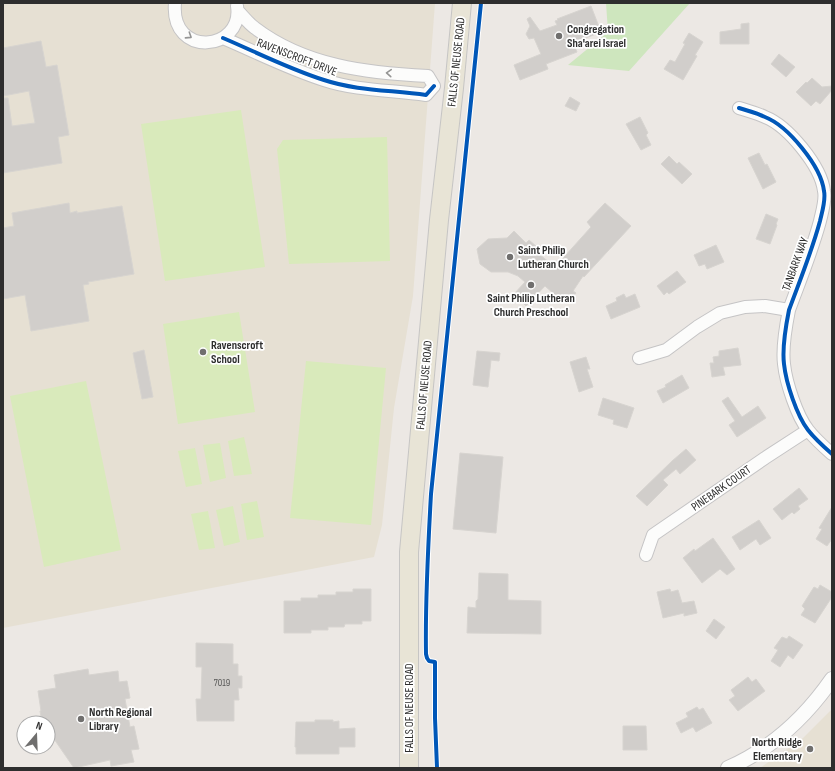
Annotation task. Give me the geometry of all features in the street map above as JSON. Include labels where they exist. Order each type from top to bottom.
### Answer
[{"type":"main road","name":"FALLS OF NEUSE ROAD","points":[[409,768],[409,552],[439,220],[462,3]]},
{"type":"street","points":[[175,3],[174,14],[177,24],[183,33],[192,40],[213,42],[223,38]]},
{"type":"street","name":"RAVENSCROFT DRIVE","points":[[237,7],[253,27],[283,46],[318,61],[349,68],[383,73],[428,76],[434,86],[426,95],[361,87],[324,80],[276,62],[223,38],[231,30],[236,21],[237,7]]},
{"type":"street","points":[[276,62],[283,46]]},
{"type":"street","points":[[434,86],[454,88]]},
{"type":"street","name":"TANBARK WAY","points":[[739,108],[767,117],[790,135],[807,153],[828,190],[815,240],[789,310],[786,327],[784,364],[799,414],[808,430],[832,454]]},
{"type":"street","points":[[639,358],[666,350],[697,327],[720,313],[745,307],[765,306],[789,310]]},
{"type":"street","name":"PINEBARK COURT","points":[[646,555],[653,535],[808,430]]},
{"type":"street","points":[[728,768],[746,760],[774,742],[802,717],[832,680]]},
{"type":"shaded area","name":"Ravenscroft School","points":[[3,3],[435,3],[413,296],[394,408],[382,525],[374,557],[3,628]]},
{"type":"shaded area","name":"North Ridge Elementary","points":[[832,709],[832,768],[760,768],[803,738]]},
{"type":"green space","points":[[606,3],[690,3],[629,71],[568,65],[608,32]]},
{"type":"green space","points":[[241,110],[265,267],[165,281],[141,124]]},
{"type":"green space","points":[[387,137],[390,261],[289,264],[277,149],[283,140]]},
{"type":"green space","points":[[239,312],[255,412],[178,424],[163,324]]},
{"type":"green space","points":[[306,361],[386,368],[371,525],[290,518]]},
{"type":"green space","points":[[86,381],[121,550],[44,567],[10,396]]},
{"type":"green space","points":[[244,437],[252,474],[234,476],[228,441]]},
{"type":"green space","points":[[220,443],[226,478],[210,482],[203,445]]},
{"type":"green space","points":[[195,448],[202,484],[186,487],[178,451]]},
{"type":"green space","points":[[257,501],[264,537],[247,540],[241,504]]},
{"type":"green space","points":[[233,506],[240,542],[224,546],[216,510]]},
{"type":"green space","points":[[208,511],[215,548],[199,550],[191,514]]},
{"type":"building","name":"Congregation Sha'arei Israel","points":[[591,6],[601,32],[573,43],[577,52],[546,64],[548,69],[520,80],[514,65],[541,54],[534,38],[529,39],[526,34],[530,26],[527,19],[530,17],[540,31],[557,25],[555,21],[558,20],[557,19]]},
{"type":"building","points":[[749,23],[749,44],[720,44],[720,32],[741,29],[741,24]]},
{"type":"building","points":[[689,33],[703,42],[695,55],[697,56],[683,80],[664,69],[670,60],[675,62]]},
{"type":"building","points":[[41,41],[46,67],[57,65],[69,135],[58,137],[62,163],[3,173],[3,98],[8,98],[12,126],[35,123],[29,91],[3,96],[3,48]]},
{"type":"building","points":[[779,54],[795,67],[786,77],[771,64]]},
{"type":"building","points":[[812,78],[822,87],[832,86],[832,90],[820,104],[816,101],[811,106],[796,92]]},
{"type":"building","points":[[570,97],[580,103],[576,111],[565,106]]},
{"type":"building","points":[[640,117],[648,133],[646,135],[651,145],[641,150],[626,124]]},
{"type":"building","points":[[759,153],[765,165],[767,164],[776,182],[763,189],[748,158]]},
{"type":"building","points":[[669,156],[677,164],[679,162],[692,174],[682,184],[661,164]]},
{"type":"building","points":[[69,203],[70,213],[122,206],[134,274],[88,282],[89,284],[83,285],[89,321],[31,331],[25,295],[3,299],[3,228],[14,226],[12,213]]},
{"type":"building","name":"Saint Philip Lutheran Church","points":[[605,203],[631,226],[584,277],[583,276],[573,291],[576,293],[569,301],[566,298],[563,302],[545,286],[526,306],[514,294],[525,282],[518,276],[508,272],[491,272],[480,264],[477,249],[488,239],[507,238],[514,231],[526,243],[529,240],[537,247],[534,250],[555,267],[591,227],[587,222]]},
{"type":"building","points":[[766,214],[778,219],[770,244],[756,239]]},
{"type":"building","points":[[716,245],[724,262],[707,269],[705,264],[699,266],[694,255]]},
{"type":"building","points":[[677,271],[686,282],[669,294],[667,292],[664,295],[657,286]]},
{"type":"building","points":[[624,294],[626,298],[635,294],[640,307],[611,319],[606,306],[617,301],[616,298]]},
{"type":"building","points":[[738,348],[741,365],[723,367],[725,375],[712,377],[710,363],[714,363],[713,357],[719,356],[719,351]]},
{"type":"building","points":[[144,350],[153,397],[142,399],[133,353]]},
{"type":"building","points":[[477,351],[500,353],[499,361],[491,360],[488,387],[473,385]]},
{"type":"building","points":[[586,357],[590,369],[587,369],[593,387],[579,392],[570,362]]},
{"type":"building","points":[[682,375],[689,388],[663,403],[657,391],[666,387],[665,385]]},
{"type":"building","points":[[728,397],[742,417],[758,406],[766,418],[737,437],[729,425],[735,421],[722,401]]},
{"type":"building","points":[[603,398],[634,408],[627,428],[613,424],[614,420],[598,415]]},
{"type":"building","points":[[686,449],[696,460],[680,474],[676,469],[663,480],[668,485],[647,506],[636,496]]},
{"type":"building","points":[[460,453],[503,457],[496,533],[453,529]]},
{"type":"building","points":[[799,488],[808,499],[798,506],[800,509],[794,514],[792,512],[782,520],[773,509]]},
{"type":"building","points":[[832,507],[832,539],[827,546],[816,539],[822,529],[819,528]]},
{"type":"building","points":[[759,520],[771,538],[760,545],[756,539],[740,550],[732,537]]},
{"type":"building","points":[[713,538],[735,569],[727,575],[720,569],[702,583],[683,558],[694,549],[695,551]]},
{"type":"building","points":[[479,573],[508,574],[508,600],[541,601],[541,634],[467,633],[468,607],[476,608],[476,601],[478,599]]},
{"type":"building","points":[[820,585],[832,592],[832,597],[815,623],[801,615],[805,609],[802,606],[814,587],[818,589]]},
{"type":"building","points":[[353,589],[371,589],[371,621],[362,621],[362,624],[345,624],[344,627],[328,627],[328,630],[311,630],[311,633],[284,633],[284,601],[301,601],[301,598],[318,598],[318,595],[336,595],[336,592],[353,592]]},
{"type":"building","points":[[670,589],[671,592],[678,590],[682,603],[694,601],[697,613],[684,616],[684,613],[663,618],[657,592]]},
{"type":"building","points":[[714,619],[725,627],[716,639],[706,631]]},
{"type":"building","points":[[789,636],[803,645],[793,659],[788,655],[780,667],[771,661],[778,650],[774,648],[782,637],[787,639]]},
{"type":"building","points":[[196,643],[233,644],[233,664],[238,664],[238,676],[242,676],[242,688],[238,688],[239,700],[234,700],[234,721],[197,721],[196,699],[201,699],[202,667],[196,667]]},
{"type":"building","name":"North Regional Library","points":[[88,669],[89,675],[118,671],[119,682],[127,681],[130,698],[125,699],[130,727],[134,726],[139,749],[131,750],[134,762],[111,766],[110,760],[74,768],[56,742],[56,715],[41,715],[38,691],[56,688],[54,675]]},
{"type":"building","points":[[748,677],[752,682],[756,679],[765,691],[738,711],[729,700],[735,696],[731,690]]},
{"type":"building","points":[[697,707],[699,710],[703,708],[712,723],[696,732],[693,727],[681,733],[676,723],[688,717],[686,713]]},
{"type":"building","points":[[315,720],[333,720],[333,722],[339,721],[339,729],[355,728],[355,747],[339,747],[339,754],[296,754],[296,722],[315,722]]},
{"type":"building","points":[[623,726],[646,726],[647,750],[623,750]]},
{"type":"cycle path","points":[[437,768],[435,662],[429,661],[426,654],[426,594],[431,494],[481,3]]},
{"type":"cycle path","points":[[223,38],[298,71],[336,84],[426,95],[434,86]]},
{"type":"cycle path","points":[[739,108],[765,117],[784,129],[802,148],[817,170],[822,181],[824,195],[823,210],[806,266],[789,310],[784,358],[785,372],[796,408],[804,424],[811,433],[832,454]]},
{"type":"place","name":"Congregation Sha'arei Israel","points":[[559,36]]},
{"type":"place","name":"Saint Philip Lutheran Church","points":[[510,257]]},
{"type":"place","name":"Saint Philip Lutheran Church Preschool","points":[[531,285]]},
{"type":"place","name":"Ravenscroft School","points":[[203,352]]},
{"type":"place","name":"North Regional Library","points":[[81,719]]},
{"type":"place","name":"North Ridge Elementary","points":[[810,749]]}]
